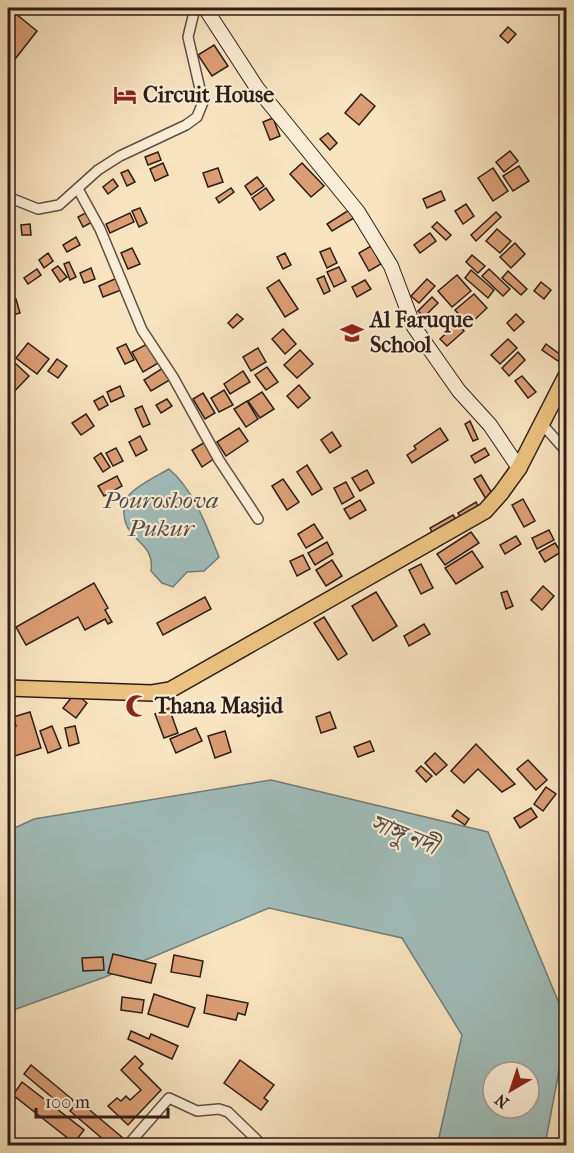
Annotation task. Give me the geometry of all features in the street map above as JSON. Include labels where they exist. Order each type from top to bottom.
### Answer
[{"type":"main road","points":[[205,8],[256,88],[358,212],[391,266],[414,327],[459,391],[490,425],[519,468]]},
{"type":"main road","points":[[8,688],[152,693],[170,690],[485,511],[519,468],[567,376]]},
{"type":"street","points":[[8,197],[38,209],[59,204],[98,170],[120,156],[177,130],[197,117],[203,102],[188,37],[195,8]]},
{"type":"street","points":[[78,189],[100,229],[142,330],[173,377],[219,460],[258,519]]},
{"type":"street","points":[[541,423],[567,451]]},
{"type":"street","points":[[127,1146],[169,1098],[197,1111],[219,1109],[228,1112],[258,1141],[260,1146]]},
{"type":"water","name":"Pouroshova Pukur","points":[[169,469],[193,498],[219,557],[204,571],[187,572],[173,587],[162,583],[151,571],[148,552],[134,536],[124,518],[125,503],[129,495]]},
{"type":"water","name":"সাঙ্গু নদী","points":[[271,780],[488,832],[566,1020],[566,1034],[545,1145],[437,1146],[462,1035],[402,938],[269,908],[105,977],[8,1012],[8,831],[34,819]]},
{"type":"building","points":[[16,14],[37,31],[8,68],[8,24]]},
{"type":"building","points":[[508,27],[516,34],[508,43],[500,36]]},
{"type":"building","points":[[214,45],[228,66],[212,76],[198,55]]},
{"type":"building","points":[[361,94],[375,106],[359,125],[345,113]]},
{"type":"building","points":[[273,118],[280,136],[270,140],[263,122]]},
{"type":"building","points":[[328,133],[337,143],[330,150],[320,139]]},
{"type":"building","points":[[510,151],[518,161],[504,172],[496,162]]},
{"type":"building","points":[[158,152],[161,160],[148,165],[145,157]]},
{"type":"building","points":[[163,163],[168,175],[155,181],[150,169]]},
{"type":"building","points":[[302,163],[324,186],[311,197],[290,174]]},
{"type":"building","points":[[519,166],[529,181],[513,191],[503,176]]},
{"type":"building","points":[[218,168],[223,182],[208,187],[203,173]]},
{"type":"building","points":[[493,168],[508,191],[493,201],[478,178]]},
{"type":"building","points":[[128,170],[135,182],[127,186],[121,173]]},
{"type":"building","points":[[257,177],[264,186],[251,195],[245,186]]},
{"type":"building","points":[[113,179],[118,186],[108,194],[103,187]]},
{"type":"building","points":[[231,188],[234,192],[219,203],[216,198]]},
{"type":"building","points":[[266,188],[274,200],[260,210],[252,198]]},
{"type":"building","points":[[441,191],[445,200],[427,208],[423,199]]},
{"type":"building","points":[[466,204],[474,216],[463,224],[455,211]]},
{"type":"building","points":[[140,208],[147,223],[139,227],[132,211]]},
{"type":"building","points":[[91,210],[96,220],[83,227],[78,217]]},
{"type":"building","points":[[349,210],[354,218],[332,231],[327,224]]},
{"type":"building","points":[[496,212],[501,217],[476,241],[471,235]]},
{"type":"building","points":[[130,213],[134,222],[110,233],[106,224]]},
{"type":"building","points":[[437,222],[451,235],[446,240],[432,227]]},
{"type":"building","points":[[30,224],[31,235],[22,235],[21,225]]},
{"type":"building","points":[[497,229],[511,241],[500,253],[486,241]]},
{"type":"building","points":[[430,233],[436,241],[420,253],[414,245]]},
{"type":"building","points":[[76,237],[80,245],[67,252],[63,245]]},
{"type":"building","points":[[515,243],[525,254],[511,268],[500,257]]},
{"type":"building","points":[[371,246],[381,264],[369,271],[359,253]]},
{"type":"building","points":[[132,248],[140,264],[128,269],[121,253]]},
{"type":"building","points":[[330,248],[337,263],[327,268],[320,252]]},
{"type":"building","points":[[48,253],[53,261],[44,268],[39,260]]},
{"type":"building","points":[[285,253],[291,265],[283,269],[277,257]]},
{"type":"building","points":[[472,255],[485,266],[478,273],[466,262]]},
{"type":"building","points":[[69,262],[76,277],[70,280],[64,264]]},
{"type":"building","points":[[58,266],[67,277],[60,282],[52,270]]},
{"type":"building","points":[[339,267],[346,281],[334,287],[327,272]]},
{"type":"building","points":[[91,268],[95,279],[84,283],[80,273]]},
{"type":"building","points":[[37,269],[41,275],[28,284],[24,278]]},
{"type":"building","points":[[489,269],[510,289],[503,296],[482,276]]},
{"type":"building","points":[[471,270],[494,290],[488,298],[465,278]]},
{"type":"building","points":[[508,271],[527,289],[521,295],[502,278]]},
{"type":"building","points":[[457,275],[471,291],[452,307],[438,291]]},
{"type":"building","points":[[324,276],[330,291],[324,294],[317,279]]},
{"type":"building","points":[[117,278],[121,290],[103,297],[99,286]]},
{"type":"building","points":[[427,279],[435,286],[419,303],[411,296]]},
{"type":"building","points":[[279,280],[298,309],[285,317],[267,288]]},
{"type":"building","points":[[365,280],[371,289],[357,297],[352,287]]},
{"type":"building","points":[[541,282],[551,290],[544,299],[534,291]]},
{"type":"building","points":[[474,294],[487,308],[469,325],[455,310]]},
{"type":"building","points":[[432,297],[438,303],[424,317],[418,311]]},
{"type":"building","points":[[16,299],[20,313],[8,316],[8,302]]},
{"type":"building","points":[[237,314],[243,319],[233,328],[228,323]]},
{"type":"building","points":[[516,314],[524,322],[514,331],[507,323]]},
{"type":"building","points":[[457,323],[464,331],[447,346],[440,339]]},
{"type":"building","points":[[283,329],[296,344],[285,354],[272,339]]},
{"type":"building","points":[[508,339],[517,348],[500,364],[491,355]]},
{"type":"building","points":[[28,343],[49,359],[37,374],[16,358]]},
{"type":"building","points":[[149,343],[160,362],[143,372],[132,352]]},
{"type":"building","points":[[126,344],[134,360],[125,364],[117,348]]},
{"type":"building","points":[[546,344],[562,356],[558,361],[542,350]]},
{"type":"building","points":[[258,348],[266,362],[251,371],[243,357]]},
{"type":"building","points":[[300,350],[313,364],[297,378],[284,365]]},
{"type":"building","points":[[518,352],[525,360],[509,376],[502,368]]},
{"type":"building","points":[[57,359],[67,366],[58,378],[48,371]]},
{"type":"building","points":[[15,363],[29,376],[11,395],[8,392],[8,371]]},
{"type":"building","points":[[166,366],[173,378],[151,391],[144,380]]},
{"type":"building","points":[[267,367],[278,382],[266,390],[255,375]]},
{"type":"building","points":[[243,371],[250,382],[230,394],[224,384]]},
{"type":"building","points":[[522,376],[536,392],[528,398],[515,381]]},
{"type":"building","points":[[299,385],[310,398],[298,408],[287,396]]},
{"type":"building","points":[[120,386],[124,396],[111,402],[107,392]]},
{"type":"building","points":[[224,390],[233,405],[219,412],[211,398]]},
{"type":"building","points":[[262,392],[274,409],[260,418],[248,401]]},
{"type":"building","points":[[203,393],[215,413],[205,419],[193,399]]},
{"type":"building","points":[[103,396],[108,405],[99,410],[94,401]]},
{"type":"building","points":[[167,399],[172,406],[161,413],[156,405]]},
{"type":"building","points":[[247,401],[258,419],[246,427],[234,409]]},
{"type":"building","points":[[142,406],[150,424],[143,427],[135,409]]},
{"type":"building","points":[[86,414],[94,426],[81,435],[72,423]]},
{"type":"building","points":[[470,421],[478,439],[473,441],[465,424]]},
{"type":"building","points":[[239,428],[248,441],[226,456],[217,442]]},
{"type":"building","points":[[440,428],[448,440],[412,463],[407,455],[416,449],[414,446]]},
{"type":"building","points":[[332,432],[341,446],[330,453],[321,440]]},
{"type":"building","points":[[140,436],[147,450],[136,456],[129,442]]},
{"type":"building","points":[[205,442],[215,458],[202,467],[192,450]]},
{"type":"building","points":[[116,448],[123,461],[113,466],[106,453]]},
{"type":"building","points":[[485,448],[489,455],[475,463],[471,456]]},
{"type":"building","points":[[101,453],[110,467],[103,472],[94,458]]},
{"type":"building","points":[[307,465],[322,489],[312,495],[297,472]]},
{"type":"building","points":[[367,470],[374,483],[360,491],[352,478]]},
{"type":"building","points":[[481,475],[493,495],[486,499],[474,479]]},
{"type":"building","points":[[117,476],[122,486],[104,496],[98,486]]},
{"type":"building","points":[[283,479],[299,502],[287,510],[272,486]]},
{"type":"building","points":[[346,482],[354,497],[342,504],[334,488]]},
{"type":"building","points":[[523,499],[535,521],[524,527],[512,505]]},
{"type":"building","points":[[360,500],[366,510],[350,519],[344,509]]},
{"type":"building","points":[[476,502],[479,508],[461,518],[458,513]]},
{"type":"building","points":[[453,515],[457,521],[433,534],[430,528]]},
{"type":"building","points":[[314,524],[323,538],[306,548],[298,534]]},
{"type":"building","points":[[549,530],[554,540],[537,549],[532,538]]},
{"type":"building","points":[[471,532],[479,543],[445,565],[437,554]]},
{"type":"building","points":[[516,536],[521,544],[505,554],[500,545]]},
{"type":"building","points":[[327,542],[333,554],[315,565],[308,553]]},
{"type":"building","points":[[555,543],[561,552],[545,562],[539,552]]},
{"type":"building","points":[[472,551],[483,567],[456,584],[445,568]]},
{"type":"building","points":[[303,555],[310,569],[297,576],[290,561]]},
{"type":"building","points":[[332,560],[342,576],[326,586],[316,570]]},
{"type":"building","points":[[421,564],[433,588],[421,594],[409,570]]},
{"type":"building","points":[[94,583],[108,608],[105,610],[112,622],[108,624],[105,619],[85,630],[78,617],[26,645],[16,627]]},
{"type":"building","points":[[543,586],[554,596],[542,610],[531,600]]},
{"type":"building","points":[[507,591],[513,606],[506,609],[501,593]]},
{"type":"building","points":[[376,592],[397,626],[373,641],[352,606]]},
{"type":"building","points":[[205,597],[211,609],[163,635],[157,623]]},
{"type":"building","points":[[324,617],[347,654],[338,660],[314,623]]},
{"type":"building","points":[[424,624],[430,634],[409,646],[404,636]]},
{"type":"building","points":[[75,693],[87,703],[76,718],[63,708]]},
{"type":"building","points":[[169,708],[178,733],[164,738],[155,714]]},
{"type":"building","points":[[30,712],[41,748],[8,758],[8,729],[16,726],[13,717]]},
{"type":"building","points":[[330,712],[336,728],[321,733],[316,717]]},
{"type":"building","points":[[52,726],[61,748],[48,753],[40,731]]},
{"type":"building","points":[[75,726],[79,743],[69,746],[65,728]]},
{"type":"building","points":[[196,728],[202,741],[176,753],[170,739]]},
{"type":"building","points":[[225,731],[231,752],[215,758],[208,736]]},
{"type":"building","points":[[370,741],[374,751],[358,757],[354,747]]},
{"type":"building","points":[[476,744],[515,784],[502,792],[478,769],[464,783],[451,771]]},
{"type":"building","points":[[435,753],[447,765],[436,775],[425,763]]},
{"type":"building","points":[[528,760],[547,780],[536,790],[517,769]]},
{"type":"building","points":[[421,766],[432,776],[426,782],[416,771]]},
{"type":"building","points":[[546,787],[556,794],[543,811],[534,804]]},
{"type":"building","points":[[531,808],[537,817],[520,828],[514,818]]},
{"type":"building","points":[[457,810],[469,819],[465,825],[452,816]]},
{"type":"building","points":[[113,954],[156,964],[151,983],[108,973]]},
{"type":"building","points":[[174,955],[203,961],[200,977],[171,972]]},
{"type":"building","points":[[103,957],[104,970],[83,971],[82,958]]},
{"type":"building","points":[[154,994],[195,1008],[188,1027],[148,1014]]},
{"type":"building","points":[[207,995],[248,1003],[245,1015],[238,1013],[236,1020],[204,1013]]},
{"type":"building","points":[[122,997],[144,1000],[142,1013],[121,1010]]},
{"type":"building","points":[[131,1031],[149,1039],[151,1034],[178,1046],[172,1059],[128,1039]]},
{"type":"building","points":[[135,1056],[143,1064],[139,1068],[161,1090],[128,1125],[108,1106],[117,1098],[121,1101],[126,1096],[130,1100],[141,1090],[121,1070]]},
{"type":"building","points":[[240,1060],[274,1085],[264,1098],[268,1101],[261,1110],[224,1083]]},
{"type":"building","points":[[31,1065],[73,1100],[66,1109],[24,1074]]},
{"type":"building","points":[[22,1082],[84,1130],[74,1143],[13,1095]]},
{"type":"building","points":[[79,1101],[123,1138],[116,1146],[111,1146],[70,1111]]},
{"type":"place","name":"Circuit House","points":[[125,95]]},
{"type":"place","name":"Al Faruque School","points":[[352,333]]},
{"type":"place","name":"Thana Masjid","points":[[137,706]]}]
